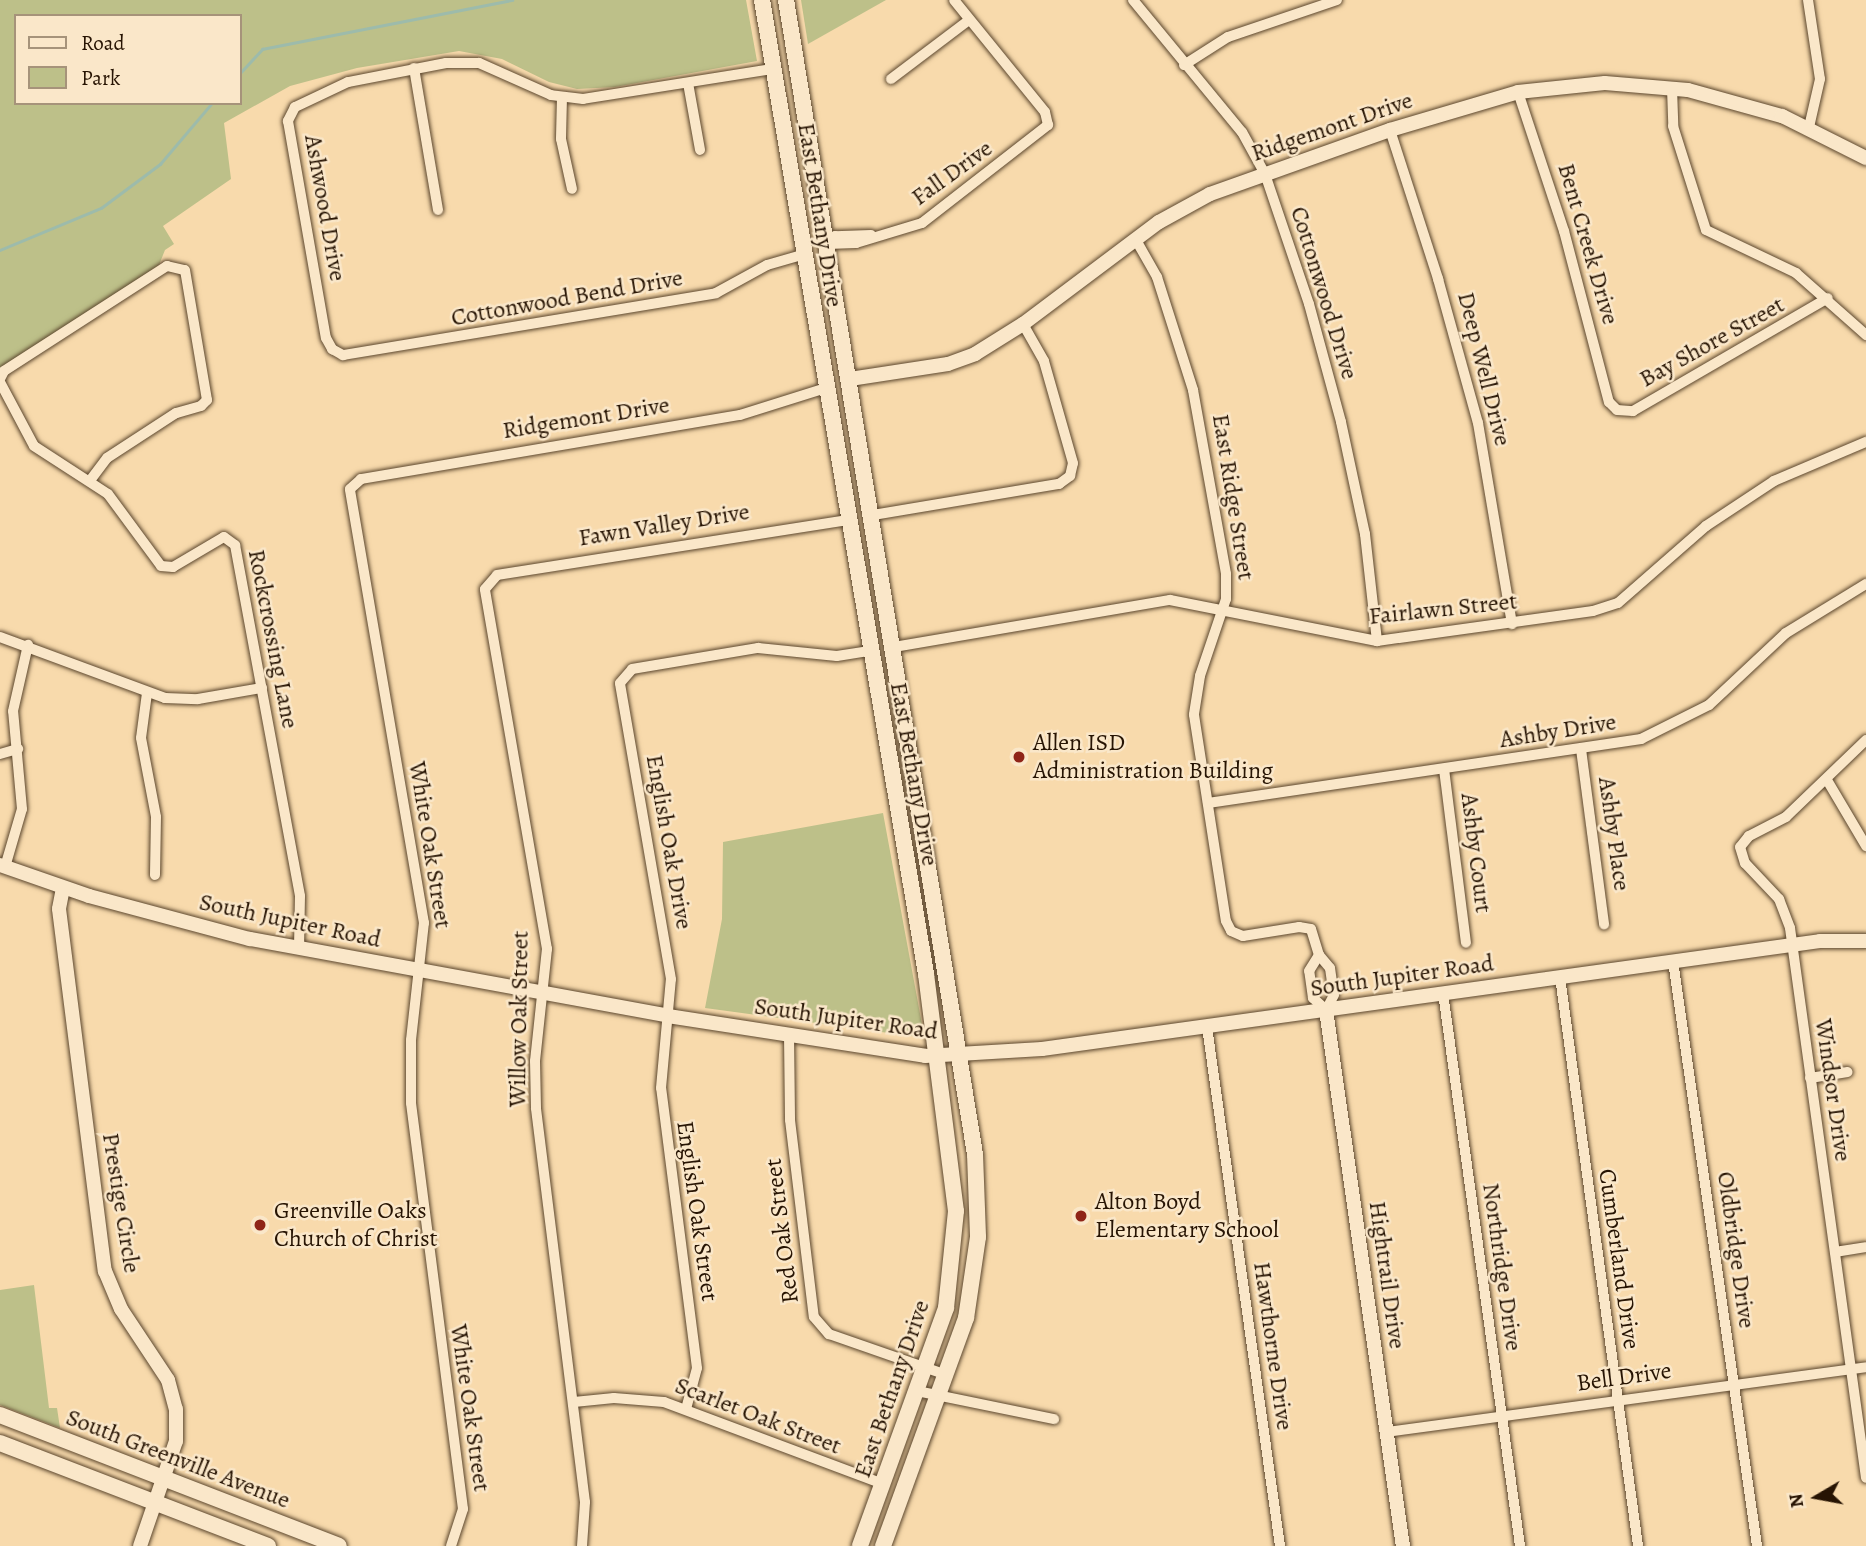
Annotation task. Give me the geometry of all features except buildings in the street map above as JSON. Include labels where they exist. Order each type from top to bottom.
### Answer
[{"type":"main road","name":"East Bethany Drive","points":[[762,3],[938,1056],[956,1211],[952,1281],[926,1368],[860,1546]]},
{"type":"main road","name":"East Bethany Drive","points":[[787,4],[928,844],[961,1056],[978,1199],[972,1285],[947,1375],[883,1546]]},
{"type":"main road","points":[[803,255],[827,244]]},
{"type":"main road","points":[[825,388],[850,379]]},
{"type":"main road","points":[[848,520],[873,515]]},
{"type":"main road","points":[[870,651],[894,647]]},
{"type":"main road","points":[[903,848],[928,844]]},
{"type":"main road","points":[[952,1281],[972,1285]]},
{"type":"main road","name":"South Greenville Avenue","points":[[0,1415],[339,1546]]},
{"type":"main road","name":"South Greenville Avenue","points":[[0,1443],[268,1546]]},
{"type":"main road","points":[[883,1484],[903,1493]]},
{"type":"street","points":[[891,79],[969,20],[954,0]]},
{"type":"street","name":"Cottonwood Drive","points":[[1133,0],[1242,132],[1265,174],[1309,303],[1341,422],[1365,534],[1377,641]]},
{"type":"street","points":[[1185,65],[1228,37],[1337,0]]},
{"type":"street","points":[[1808,0],[1820,79],[1809,127]]},
{"type":"street","name":"Fall Drive","points":[[827,244],[835,236],[871,235],[922,223],[1048,125],[1045,112],[969,20]]},
{"type":"street","name":"Ashwood Drive","points":[[331,349],[289,116],[295,107],[348,82],[414,68],[479,63],[562,97],[613,98],[772,69]]},
{"type":"street","points":[[414,68],[438,210]]},
{"type":"street","points":[[688,83],[700,150]]},
{"type":"street","name":"Ridgemont Drive","points":[[850,379],[948,364],[1023,324],[1182,207],[1265,174],[1390,130],[1518,92],[1605,83],[1672,88],[1752,106],[1809,127],[1866,158]]},
{"type":"street","points":[[1672,88],[1672,126],[1706,230],[1796,274],[1828,298],[1866,335]]},
{"type":"street","name":"Bent Creek Drive","points":[[1518,92],[1564,231],[1614,408]]},
{"type":"street","points":[[562,97],[560,127],[572,189]]},
{"type":"street","name":"Deep Well Drive","points":[[1390,130],[1438,279],[1478,423],[1513,624]]},
{"type":"street","name":"East Ridge Street","points":[[1136,240],[1157,277],[1198,405],[1226,573],[1223,608],[1195,697],[1208,803],[1231,931]]},
{"type":"street","name":"Cottonwood Bend Drive","points":[[331,349],[350,355],[716,293],[767,265],[803,255]]},
{"type":"street","points":[[0,381],[4,371],[167,266],[179,265],[187,273],[208,392],[204,404],[176,413],[107,458],[91,479]]},
{"type":"street","name":"Bay Shore Street","points":[[1614,408],[1633,411],[1720,357],[1791,323],[1828,298]]},
{"type":"street","points":[[873,515],[1059,484],[1070,476],[1073,463],[1044,361],[1023,324]]},
{"type":"street","name":"Rockcrossing Lane","points":[[0,381],[34,446],[55,464],[91,479],[118,506],[161,566],[173,567],[218,539],[231,538],[300,896],[299,948]]},
{"type":"street","name":"Ridgemont Drive","points":[[352,484],[361,478],[740,415],[825,388]]},
{"type":"street","name":"Fairlawn Street","points":[[894,647],[1170,600],[1223,608],[1377,641],[1513,624],[1618,603],[1724,512],[1818,459],[1866,442]]},
{"type":"street","name":"White Oak Street","points":[[352,484],[349,500],[422,909],[420,972],[411,1041],[411,1103],[463,1509],[451,1546]]},
{"type":"street","name":"Fawn Valley Drive","points":[[489,580],[497,575],[663,546],[848,520]]},
{"type":"street","name":"Willow Oak Street","points":[[489,580],[485,593],[544,930],[536,1108],[585,1502],[582,1546]]},
{"type":"street","name":"Ashby Drive","points":[[1208,803],[1641,739],[1694,714],[1726,692],[1786,633],[1866,584]]},
{"type":"street","points":[[0,637],[28,645],[147,693],[180,700],[262,688]]},
{"type":"street","points":[[3,866],[22,809],[13,711],[28,645]]},
{"type":"street","name":"English Oak Drive","points":[[668,1016],[670,963],[619,689],[622,677],[638,667],[758,648],[837,656],[870,651]]},
{"type":"street","points":[[147,693],[142,738],[156,817],[155,875]]},
{"type":"street","points":[[1866,740],[1826,780],[1866,846]]},
{"type":"street","points":[[0,754],[18,749]]},
{"type":"street","name":"Ashby Place","points":[[1581,749],[1604,924]]},
{"type":"street","name":"Ashby Court","points":[[1444,769],[1466,943]]},
{"type":"street","name":"Windsor Drive","points":[[1826,780],[1786,817],[1749,836],[1740,848],[1745,863],[1779,899],[1792,945],[1866,1478]]},
{"type":"street","name":"South Jupiter Road","points":[[3,866],[63,888],[299,948],[668,1016],[938,1056],[961,1056],[1207,1027],[1792,945],[1866,941]]},
{"type":"street","name":"Prestige Circle","points":[[63,888],[59,909],[103,1259],[115,1297],[155,1355],[171,1389],[176,1441],[140,1546]]},
{"type":"street","name":"Hightrail Drive","points":[[1231,931],[1243,936],[1305,927],[1315,934],[1319,956],[1330,968],[1334,995],[1326,1010],[1404,1546]]},
{"type":"street","name":"Hightrail Drive","points":[[1319,956],[1309,971],[1313,998],[1326,1010]]},
{"type":"street","name":"Oldbridge Drive","points":[[1674,961],[1757,1546]]},
{"type":"street","name":"Cumberland Drive","points":[[1560,977],[1638,1546]]},
{"type":"street","name":"Northridge Drive","points":[[1443,993],[1520,1546]]},
{"type":"street","name":"English Oak Street","points":[[668,1016],[661,1064],[663,1110],[697,1368],[686,1409]]},
{"type":"street","name":"Hawthorne Drive","points":[[1207,1027],[1280,1546]]},
{"type":"street","name":"Red Oak Street","points":[[789,1035],[790,1120],[814,1317],[829,1334],[947,1375]]},
{"type":"street","points":[[1810,1078],[1848,1072]]},
{"type":"street","points":[[1835,1252],[1866,1247]]},
{"type":"street","name":"Bell Drive","points":[[1387,1432],[1502,1414],[1866,1367]]},
{"type":"street","points":[[917,1391],[1054,1419]]},
{"type":"street","name":"Scarlet Oak Street","points":[[574,1402],[639,1398],[686,1409],[883,1484]]},
{"type":"green space","points":[[0,0],[746,0],[757,61],[615,87],[577,89],[549,82],[502,59],[459,51],[357,68],[290,86],[224,123],[231,179],[163,226],[174,244],[165,250],[159,265],[0,370]]},
{"type":"green space","points":[[801,0],[886,0],[808,44]]},
{"type":"green space","points":[[883,813],[923,1030],[918,1037],[705,1008],[722,919],[723,842]]},
{"type":"green space","points":[[34,1285],[49,1408],[57,1408],[60,1428],[0,1405],[0,1290]]},
{"type":"waterway","points":[[242,71],[262,49],[512,0]]},
{"type":"waterway","points":[[0,250],[101,208],[160,164],[210,105]]},
{"type":"place","name":"Allen ISD Administration Building","points":[[1019,757]]},
{"type":"place","name":"Alton Boyd Elementary School","points":[[1081,1216]]},
{"type":"place","name":"Greenville Oaks Church of Christ","points":[[260,1225]]}]
